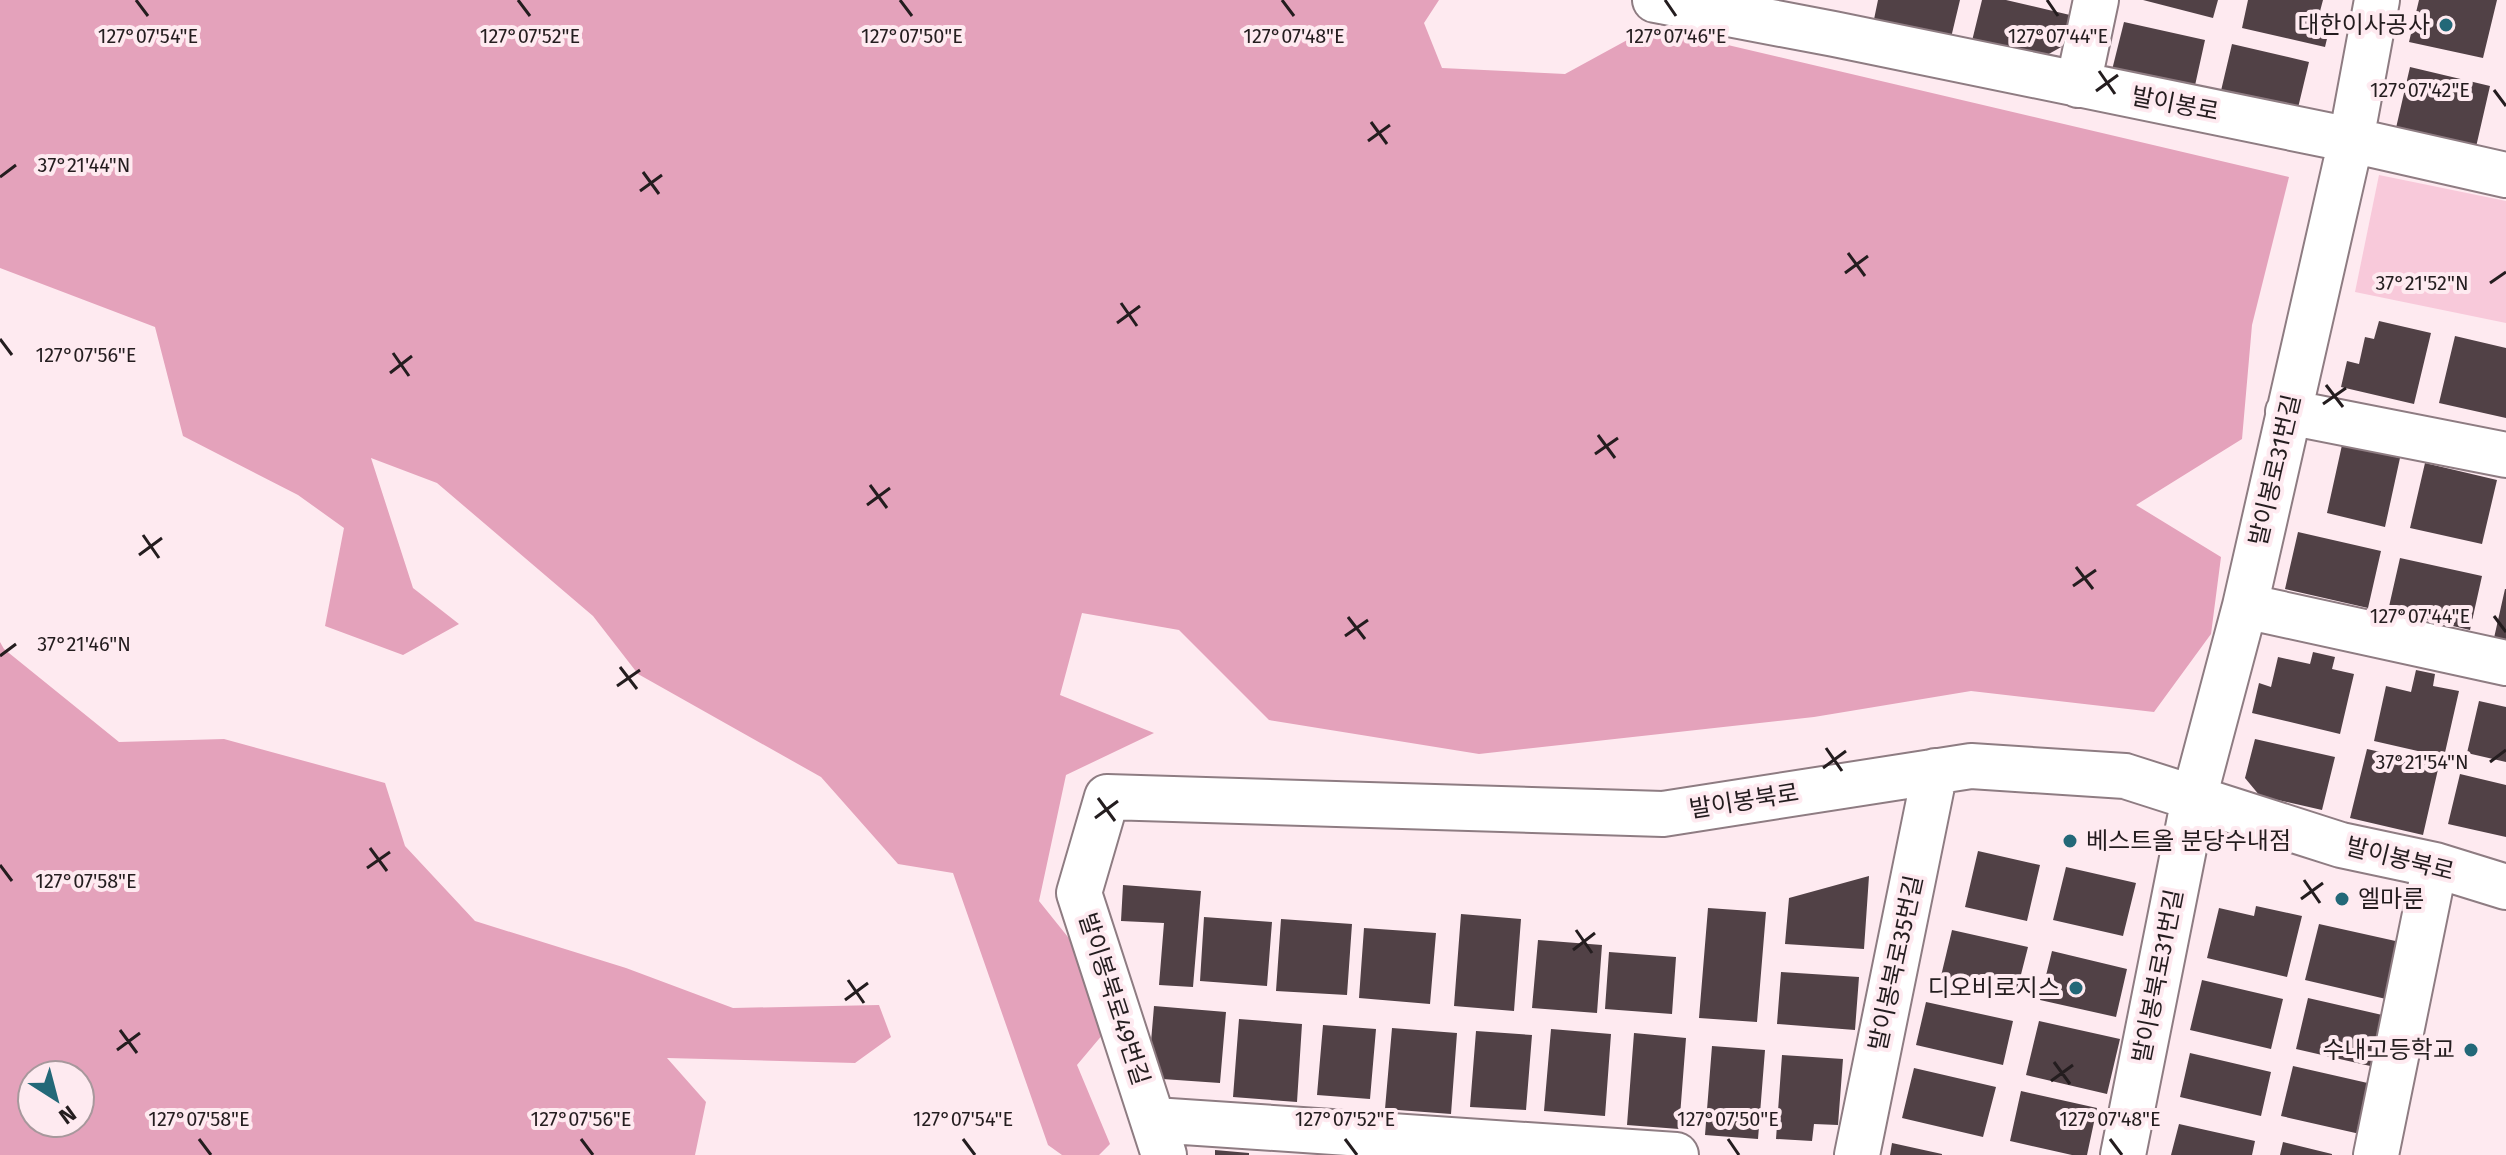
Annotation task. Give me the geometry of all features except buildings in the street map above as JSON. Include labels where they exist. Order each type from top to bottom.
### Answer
[{"type":"street","name":"발이봉로","points":[[1655,0],[1837,17],[2078,85],[2506,175]]},
{"type":"street","points":[[2078,85],[2096,0]]},
{"type":"street","name":"발이봉로31번길","points":[[2194,798],[2245,606],[2351,140],[2377,0]]},
{"type":"street","points":[[2288,412],[2506,455]]},
{"type":"street","points":[[2245,606],[2506,663]]},
{"type":"street","name":"발이봉북로","points":[[1107,797],[1663,814],[1971,766],[2125,776],[2341,845],[2435,865],[2506,887]]},
{"type":"street","name":"발이봉북로35번길","points":[[1857,1155],[1935,771]]},
{"type":"street","name":"발이봉북로49번길","points":[[1107,797],[1079,893],[1159,1138]]},
{"type":"street","name":"발이봉북로31번길","points":[[2123,1155],[2194,798]]},
{"type":"street","points":[[2376,1155],[2435,865]]},
{"type":"street","points":[[1159,1138],[1676,1155]]},
{"type":"shaded area","points":[[0,0],[1439,0],[1424,23],[1442,68],[1565,74],[1651,27],[2289,177],[2252,325],[2242,439],[2136,505],[2221,557],[2211,634],[2154,712],[1971,691],[1814,717],[1479,754],[1269,720],[1179,630],[1082,613],[1060,695],[1154,733],[1066,775],[1039,901],[1125,1008],[1077,1065],[1110,1144],[1099,1155],[1062,1155],[1048,1145],[953,873],[898,864],[821,777],[638,674],[593,616],[437,483],[371,458],[413,588],[459,624],[403,655],[325,626],[344,528],[298,495],[183,436],[155,327],[0,268]]},
{"type":"shaded area","points":[[2379,175],[2506,201],[2506,323],[2355,292]]},
{"type":"shaded area","points":[[0,642],[4,649],[119,742],[224,739],[385,783],[405,846],[475,921],[626,968],[733,1008],[879,1005],[891,1037],[855,1063],[667,1058],[706,1102],[695,1155],[0,1155]]},
{"type":"place","name":"대한이사공사","points":[[2446,25]]},
{"type":"place","name":"베스트올 분당수내점","points":[[2070,841]]},
{"type":"place","name":"엘마룬","points":[[2342,899]]},
{"type":"place","name":"디오비로지스","points":[[2076,988]]},
{"type":"place","name":"수내고등학교","points":[[2471,1050]]}]
